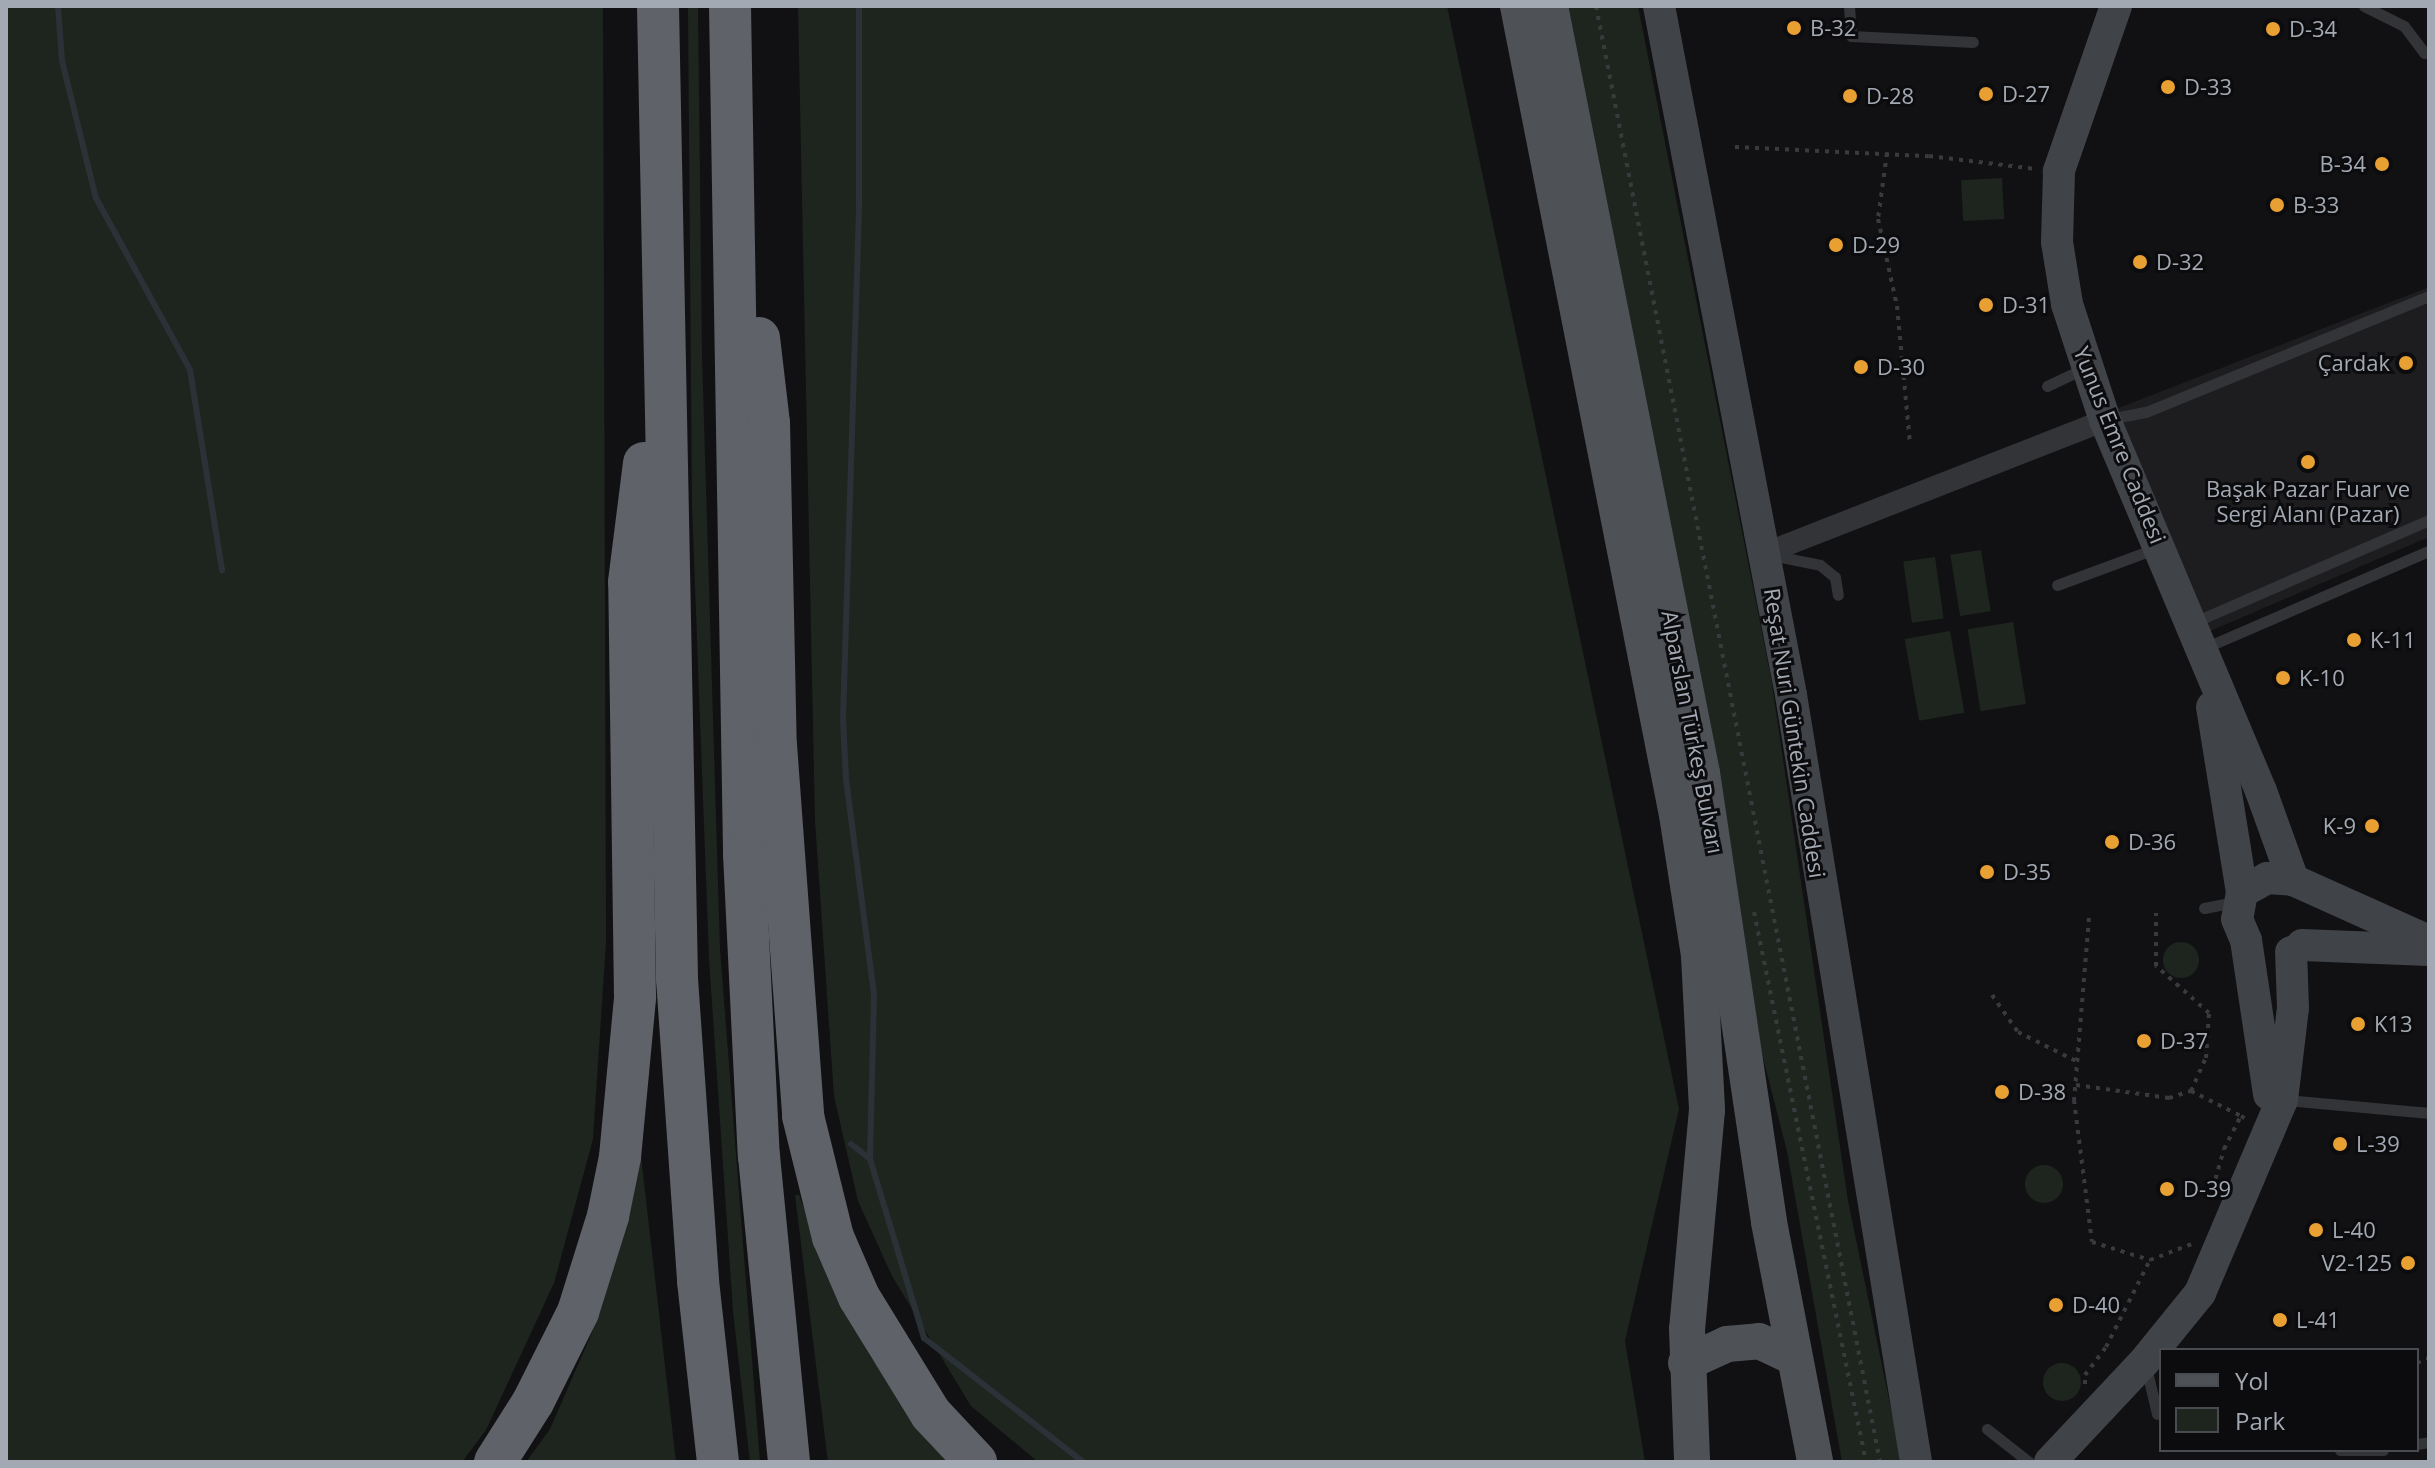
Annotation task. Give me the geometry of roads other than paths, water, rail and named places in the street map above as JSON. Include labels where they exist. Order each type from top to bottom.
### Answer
[{"type":"highway","points":[[658,6],[662,387],[677,979],[698,1281],[718,1462]]},
{"type":"highway","points":[[730,6],[752,1045],[789,1462]]},
{"type":"highway","points":[[734,248],[759,334],[769,423],[782,849],[803,1116],[814,1176],[833,1237],[888,1352],[931,1414],[976,1462]]},
{"type":"highway","points":[[495,1462],[533,1402],[578,1312],[608,1216],[620,1157],[635,997],[629,582],[645,453],[662,387]]},
{"type":"main road","name":"Alparslan Türkeş Bulvarı","points":[[1518,6],[1677,815],[1699,956],[1707,1110],[1686,1363],[1692,1462]]},
{"type":"main road","name":"Alparslan Türkeş Bulvarı","points":[[1550,6],[1702,773],[1793,1357],[1815,1462]]},
{"type":"main road","points":[[1686,1363],[1727,1344],[1759,1341],[1793,1357]]},
{"type":"street","name":"Reşat Nuri Güntekin Caddesi","points":[[1659,6],[1766,553],[1916,1462]]},
{"type":"street","name":"Yunus Emre Caddesi","points":[[2116,6],[2059,171],[2057,242],[2067,304],[2105,420],[2161,546],[2298,884],[2315,911],[2314,924],[2296,948],[2293,1008],[2282,1100],[2272,1130],[2200,1293],[2164,1348]]},
{"type":"street","points":[[1766,553],[2105,420]]},
{"type":"street","name":"Yunus Emre Caddesi","points":[[2197,636],[2240,897],[2237,919],[2246,940],[2272,1130]]},
{"type":"street","points":[[2240,897],[2267,878],[2298,884],[2429,941]]},
{"type":"street","points":[[2246,940],[2266,953],[2296,948],[2429,950]]},
{"type":"street","name":"Yunus Emre Caddesi","points":[[2050,1462],[2083,1425],[2153,1365]]},
{"type":"lane","points":[[1849,6],[1851,36],[1973,42]]},
{"type":"lane","points":[[2364,6],[2404,26],[2424,53]]},
{"type":"lane","points":[[2105,420],[2146,412],[2429,296]]},
{"type":"lane","points":[[2047,386],[2086,368]]},
{"type":"lane","points":[[2197,636],[2429,520]]},
{"type":"lane","points":[[2057,585],[2161,546]]},
{"type":"lane","points":[[2197,636],[2429,551]]},
{"type":"lane","points":[[1766,553],[1820,565],[1835,577],[1838,595]]},
{"type":"lane","points":[[2204,908],[2240,897]]},
{"type":"lane","points":[[2282,1100],[2429,1113]]},
{"type":"lane","points":[[2153,1365],[2157,1414]]},
{"type":"lane","points":[[1987,1429],[2029,1462]]},
{"type":"waterway","points":[[58,6],[62,61],[96,198],[190,370],[222,570]]},
{"type":"waterway","points":[[859,6],[859,210],[843,719],[846,779],[874,995],[870,1159],[924,1338],[1083,1462]]},
{"type":"waterway","points":[[851,1144],[870,1159]]},
{"type":"place","name":"B-32","points":[[1794,28]]},
{"type":"place","name":"D-34","points":[[2273,29]]},
{"type":"place","name":"D-33","points":[[2168,87]]},
{"type":"place","name":"D-27","points":[[1986,94]]},
{"type":"place","name":"D-28","points":[[1850,96]]},
{"type":"place","name":"B-34","points":[[2382,164]]},
{"type":"place","name":"B-33","points":[[2277,205]]},
{"type":"place","name":"D-29","points":[[1836,245]]},
{"type":"place","name":"D-32","points":[[2140,262]]},
{"type":"place","name":"D-31","points":[[1986,305]]},
{"type":"place","name":"Çardak","points":[[2406,363]]},
{"type":"place","name":"D-30","points":[[1861,367]]},
{"type":"place","name":"Başak Pazar Fuar ve Sergi Alanı (Pazar)","points":[[2308,462]]},
{"type":"place","name":"K-11","points":[[2354,640]]},
{"type":"place","name":"K-10","points":[[2283,678]]},
{"type":"place","name":"K-9","points":[[2372,826]]},
{"type":"place","name":"D-36","points":[[2112,842]]},
{"type":"place","name":"D-35","points":[[1987,872]]},
{"type":"place","name":"K13","points":[[2358,1024]]},
{"type":"place","name":"D-37","points":[[2144,1041]]},
{"type":"place","name":"D-38","points":[[2002,1092]]},
{"type":"place","name":"L-39","points":[[2340,1144]]},
{"type":"place","name":"D-39","points":[[2167,1189]]},
{"type":"place","name":"L-40","points":[[2316,1230]]},
{"type":"place","name":"V2-125","points":[[2408,1263]]},
{"type":"place","name":"D-40","points":[[2056,1305]]},
{"type":"place","name":"L-41","points":[[2280,1320]]}]
